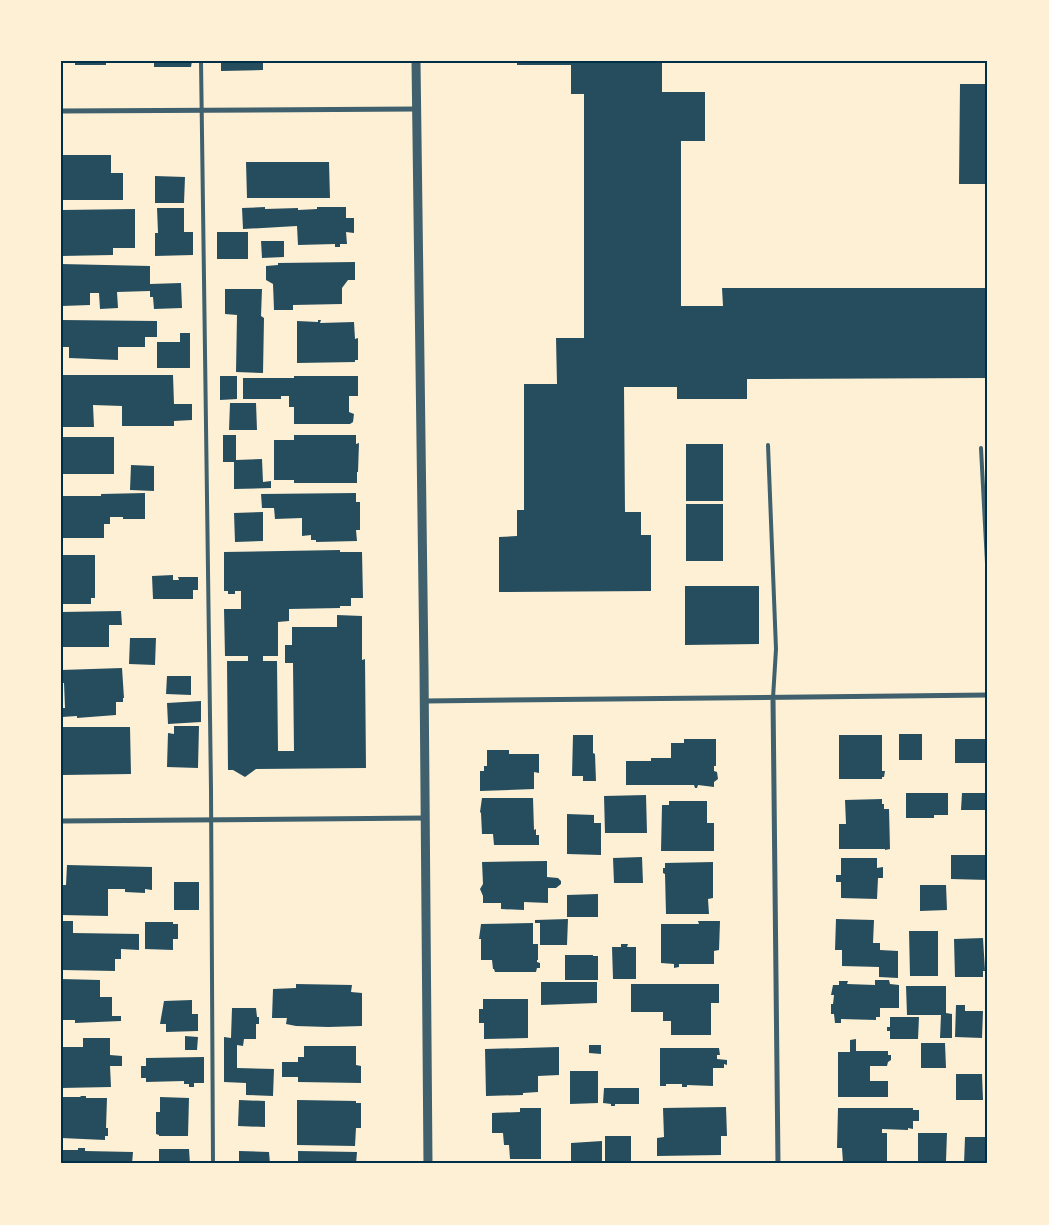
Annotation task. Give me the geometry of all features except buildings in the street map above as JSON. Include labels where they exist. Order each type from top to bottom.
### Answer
[{"type":"street","points":[[416,61],[425,701],[428,1164]]},
{"type":"street","points":[[61,111],[416,109]]},
{"type":"street","points":[[425,701],[988,695]]},
{"type":"street","points":[[773,698],[778,1164]]},
{"type":"street","points":[[61,821],[425,818]]},
{"type":"lane","points":[[201,61],[212,820],[213,1164]]},
{"type":"lane","points":[[768,445],[776,649],[773,698]]},
{"type":"lane","points":[[981,448],[988,582]]}]
